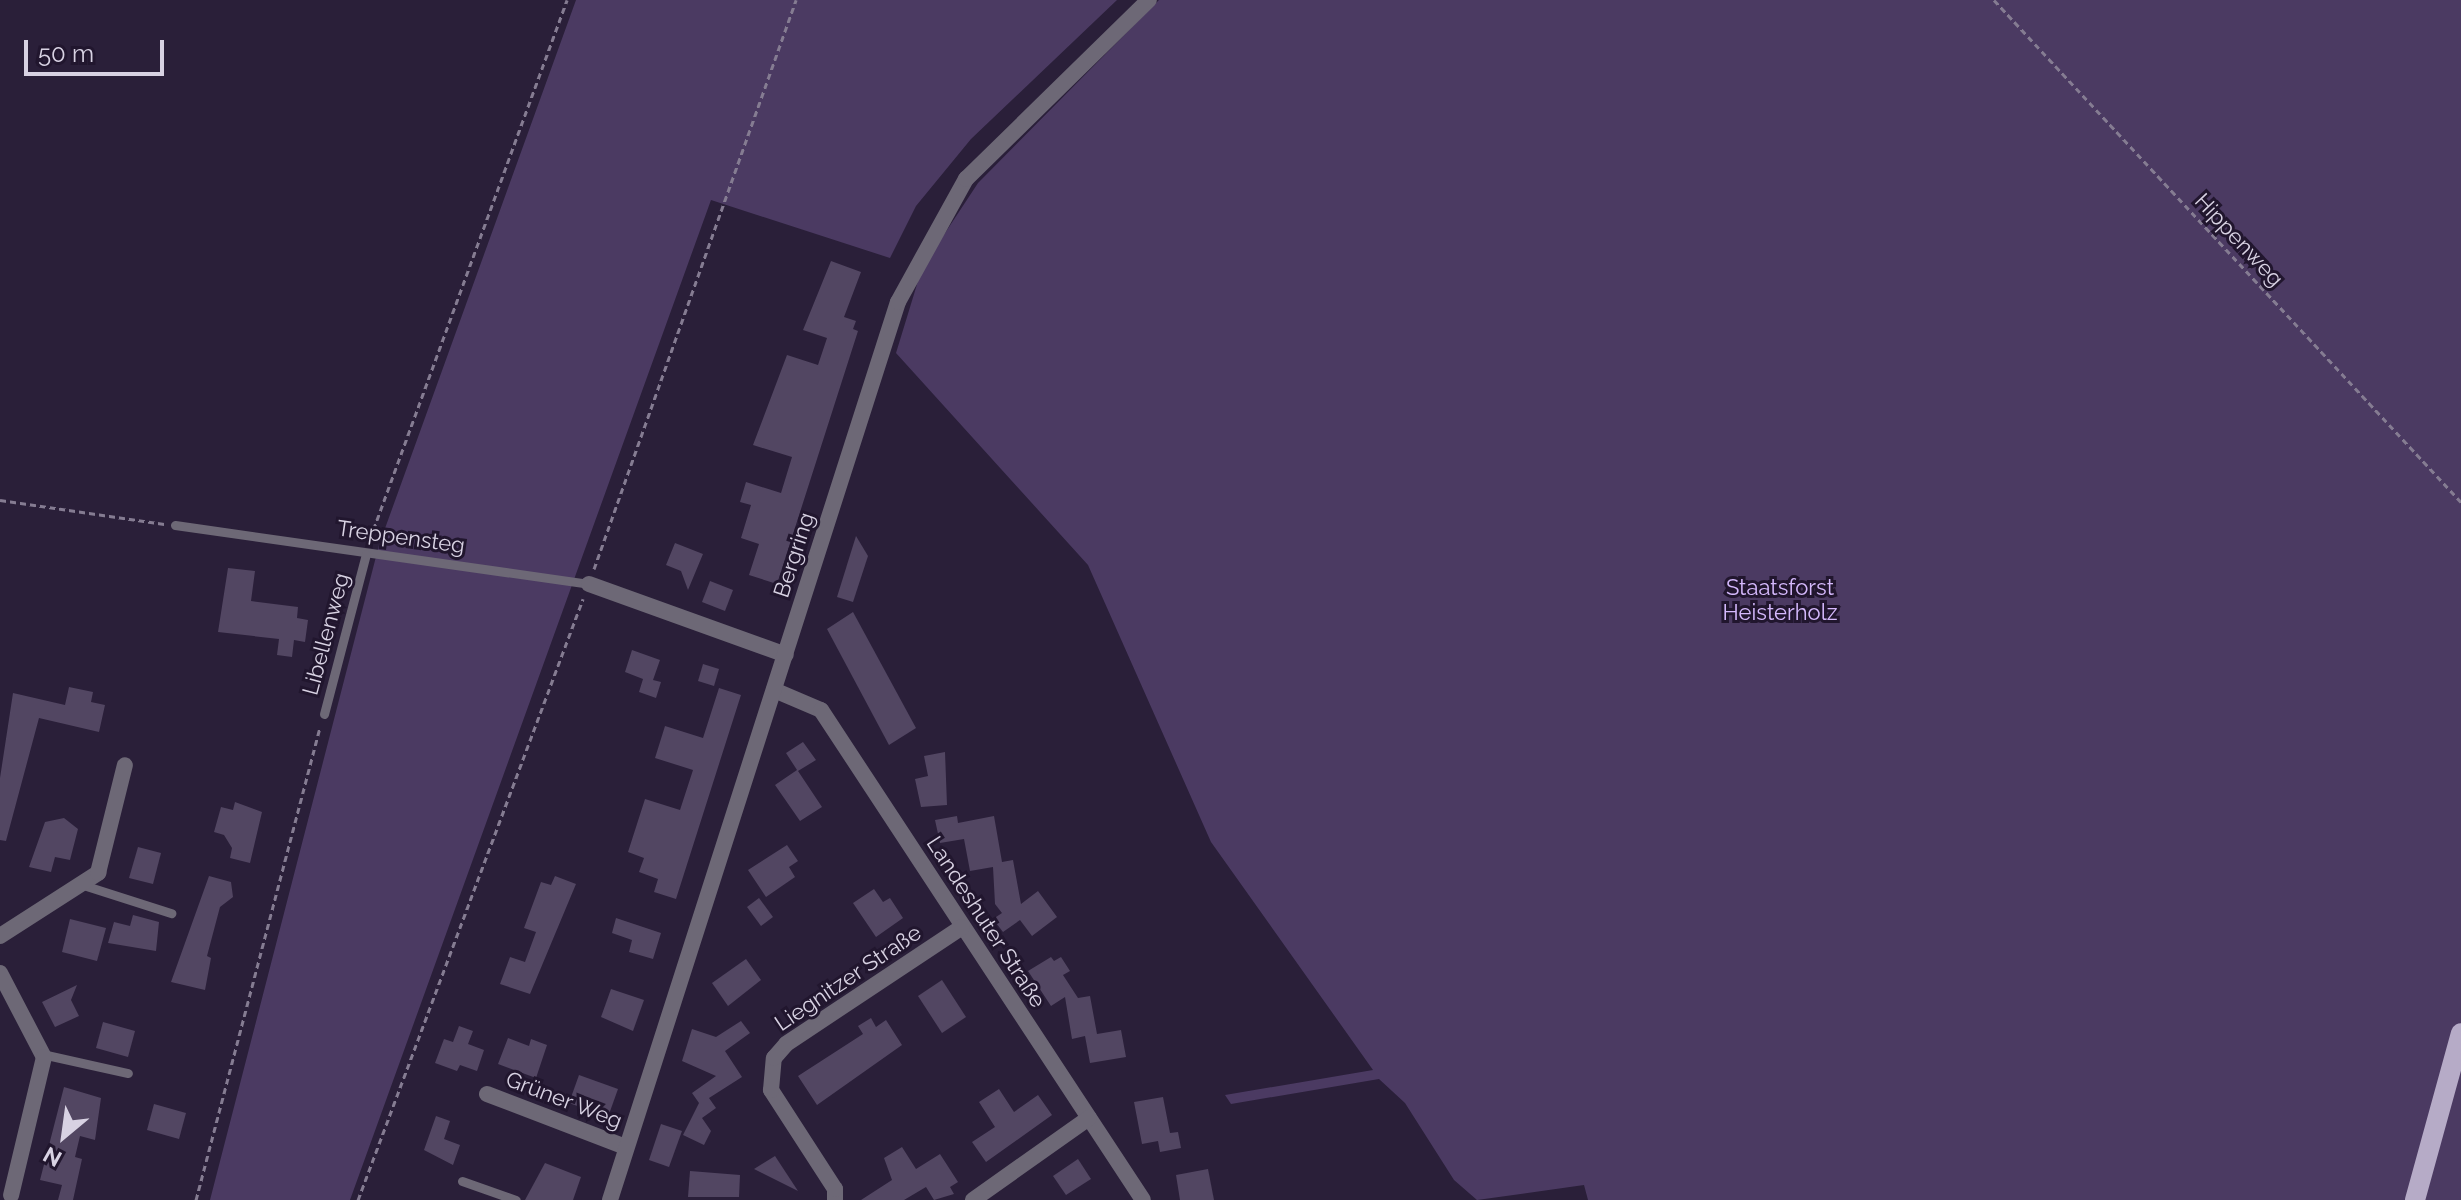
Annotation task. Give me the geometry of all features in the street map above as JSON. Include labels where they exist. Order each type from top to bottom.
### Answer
[{"type":"main road","points":[[2415,1200],[2461,1033]]},
{"type":"street","name":"Bergring","points":[[610,1200],[898,302],[946,208],[1011,132],[1149,0]]},
{"type":"street","name":"Treppensteg","points":[[589,584],[786,655]]},
{"type":"street","name":"Landeshuter Straße","points":[[774,690],[821,710],[1143,1200]]},
{"type":"street","points":[[0,936],[80,884],[104,862],[125,765]]},
{"type":"street","name":"Liegnitzer Straße","points":[[835,1200],[835,1189],[771,1090],[774,1058],[786,1044],[962,927]]},
{"type":"street","points":[[0,973],[42,1054],[11,1195]]},
{"type":"street","name":"Grüner Weg","points":[[487,1094],[626,1147]]},
{"type":"street","points":[[973,1200],[1089,1118]]},
{"type":"lane","name":"Treppensteg","points":[[175,525],[589,584]]},
{"type":"lane","name":"Libellenweg","points":[[324,714],[366,554]]},
{"type":"lane","points":[[80,884],[171,913]]},
{"type":"lane","points":[[42,1054],[128,1073]]},
{"type":"lane","points":[[462,1181],[516,1200]]},
{"type":"path","name":"Libellenweg","points":[[366,554],[567,0]]},
{"type":"path","points":[[358,1200],[589,584],[796,0]]},
{"type":"path","name":"Hippenweg","points":[[1994,0],[2461,502]]},
{"type":"path","points":[[0,500],[175,525]]},
{"type":"path","name":"Libellenweg","points":[[196,1200],[324,714]]},
{"type":"green space","points":[[576,0],[1117,0],[971,139],[916,206],[890,258],[711,200],[350,1200],[210,1200],[379,545]]},
{"type":"green space","name":"Staatsforst Heisterholz","points":[[1159,0],[2461,0],[2461,1200],[1588,1200],[1584,1185],[1477,1200],[1454,1180],[1405,1103],[1379,1079],[1231,1104],[1225,1095],[1373,1070],[1211,842],[1088,565],[896,353],[922,268],[978,183]]},
{"type":"building","points":[[831,261],[861,272],[844,317],[856,321],[853,329],[858,331],[777,584],[749,575],[759,544],[741,538],[751,505],[740,502],[746,482],[781,493],[792,457],[753,445],[787,355],[818,365],[827,338],[803,330]]},
{"type":"building","points":[[856,536],[868,556],[853,602],[837,597]]},
{"type":"building","points":[[675,543],[703,554],[688,590],[681,571],[666,565]]},
{"type":"building","points":[[228,568],[255,571],[251,601],[298,607],[297,618],[308,620],[305,642],[294,640],[292,657],[277,655],[279,639],[218,632]]},
{"type":"building","points":[[710,581],[733,590],[725,611],[702,602]]},
{"type":"building","points":[[853,612],[916,728],[889,745],[827,629]]},
{"type":"building","points":[[632,650],[660,660],[653,680],[661,682],[656,698],[639,692],[643,679],[625,672]]},
{"type":"building","points":[[703,664],[719,669],[714,686],[698,681]]},
{"type":"building","points":[[69,687],[93,692],[91,702],[105,705],[99,732],[39,718],[6,841],[0,840],[0,778],[13,693],[65,705]]},
{"type":"building","points":[[719,688],[741,695],[676,899],[654,892],[658,879],[639,872],[644,858],[628,852],[645,799],[680,810],[693,770],[655,758],[665,726],[703,738]]},
{"type":"building","points":[[803,742],[816,760],[798,771],[822,807],[800,821],[775,785],[797,770],[786,753]]},
{"type":"building","points":[[945,752],[947,805],[921,807],[915,779],[928,776],[924,756]]},
{"type":"building","points":[[235,802],[262,812],[250,863],[230,858],[232,848],[224,835],[214,832],[221,807],[233,810]]},
{"type":"building","points":[[957,816],[958,823],[994,816],[1002,862],[1013,860],[1021,904],[1038,891],[1057,917],[1032,936],[1020,920],[1003,932],[993,919],[1002,913],[995,904],[993,867],[970,871],[964,839],[940,843],[935,820]]},
{"type":"building","points":[[64,818],[78,829],[70,860],[55,857],[51,872],[29,867],[45,822]]},
{"type":"building","points":[[787,845],[798,861],[789,867],[795,877],[766,897],[748,870]]},
{"type":"building","points":[[138,847],[161,853],[153,884],[129,878]]},
{"type":"building","points":[[209,876],[231,882],[233,897],[220,907],[207,956],[211,958],[205,990],[171,982]]},
{"type":"building","points":[[555,876],[576,884],[530,994],[500,984],[510,957],[525,962],[536,932],[524,928],[541,882],[551,885]]},
{"type":"building","points":[[874,889],[883,902],[890,898],[903,918],[876,937],[853,903]]},
{"type":"building","points":[[759,898],[773,917],[761,926],[747,907]]},
{"type":"building","points":[[133,915],[159,922],[156,951],[108,943],[114,922],[130,926]]},
{"type":"building","points":[[616,918],[661,933],[653,959],[629,952],[632,940],[612,933]]},
{"type":"building","points":[[70,919],[106,928],[97,961],[62,952]]},
{"type":"building","points":[[1051,957],[1054,961],[1061,957],[1070,971],[1063,975],[1078,998],[1090,996],[1097,1034],[1121,1030],[1126,1057],[1090,1063],[1085,1036],[1072,1039],[1065,997],[1051,1006],[1028,971]]},
{"type":"building","points":[[746,959],[761,980],[728,1006],[712,983]]},
{"type":"building","points":[[942,980],[966,1017],[942,1033],[918,996]]},
{"type":"building","points":[[77,985],[71,1000],[79,1016],[55,1027],[42,1002]]},
{"type":"building","points":[[611,989],[644,1000],[633,1031],[601,1017]]},
{"type":"building","points":[[871,1018],[876,1027],[886,1020],[902,1045],[817,1105],[798,1076],[863,1034],[858,1026]]},
{"type":"building","points":[[741,1021],[750,1033],[725,1051],[742,1077],[709,1098],[716,1108],[702,1118],[711,1131],[704,1145],[683,1135],[699,1103],[692,1093],[716,1076],[682,1061],[692,1029],[716,1037]]},
{"type":"building","points":[[103,1022],[135,1031],[128,1057],[96,1048]]},
{"type":"building","points":[[459,1026],[473,1031],[468,1044],[484,1050],[477,1071],[460,1065],[457,1071],[435,1063],[444,1039],[453,1042]]},
{"type":"building","points":[[508,1038],[529,1046],[531,1039],[547,1045],[536,1078],[498,1064]]},
{"type":"building","points":[[579,1075],[618,1089],[608,1117],[569,1103]]},
{"type":"building","points":[[64,1087],[101,1098],[95,1140],[80,1136],[75,1157],[82,1159],[73,1200],[58,1200],[62,1185],[40,1180]]},
{"type":"building","points":[[999,1089],[1014,1112],[1038,1095],[1052,1115],[986,1162],[972,1142],[995,1127],[979,1102]]},
{"type":"building","points":[[1163,1097],[1170,1133],[1178,1132],[1181,1148],[1160,1152],[1158,1141],[1142,1144],[1134,1102]]},
{"type":"building","points":[[154,1104],[186,1113],[179,1139],[147,1130]]},
{"type":"building","points":[[436,1116],[450,1121],[444,1139],[460,1145],[453,1165],[424,1150]]},
{"type":"building","points":[[661,1124],[682,1131],[669,1167],[649,1160]]},
{"type":"building","points":[[902,1147],[916,1169],[940,1154],[958,1182],[950,1187],[954,1194],[934,1200],[926,1187],[904,1200],[861,1200],[892,1180],[884,1158]]},
{"type":"building","points":[[775,1156],[798,1191],[754,1169]]},
{"type":"building","points":[[1078,1159],[1091,1179],[1066,1195],[1053,1176]]},
{"type":"building","points":[[545,1163],[581,1177],[573,1200],[525,1200]]},
{"type":"building","points":[[1208,1169],[1214,1200],[1180,1200],[1176,1175]]},
{"type":"building","points":[[690,1171],[740,1175],[739,1197],[688,1197]]}]
